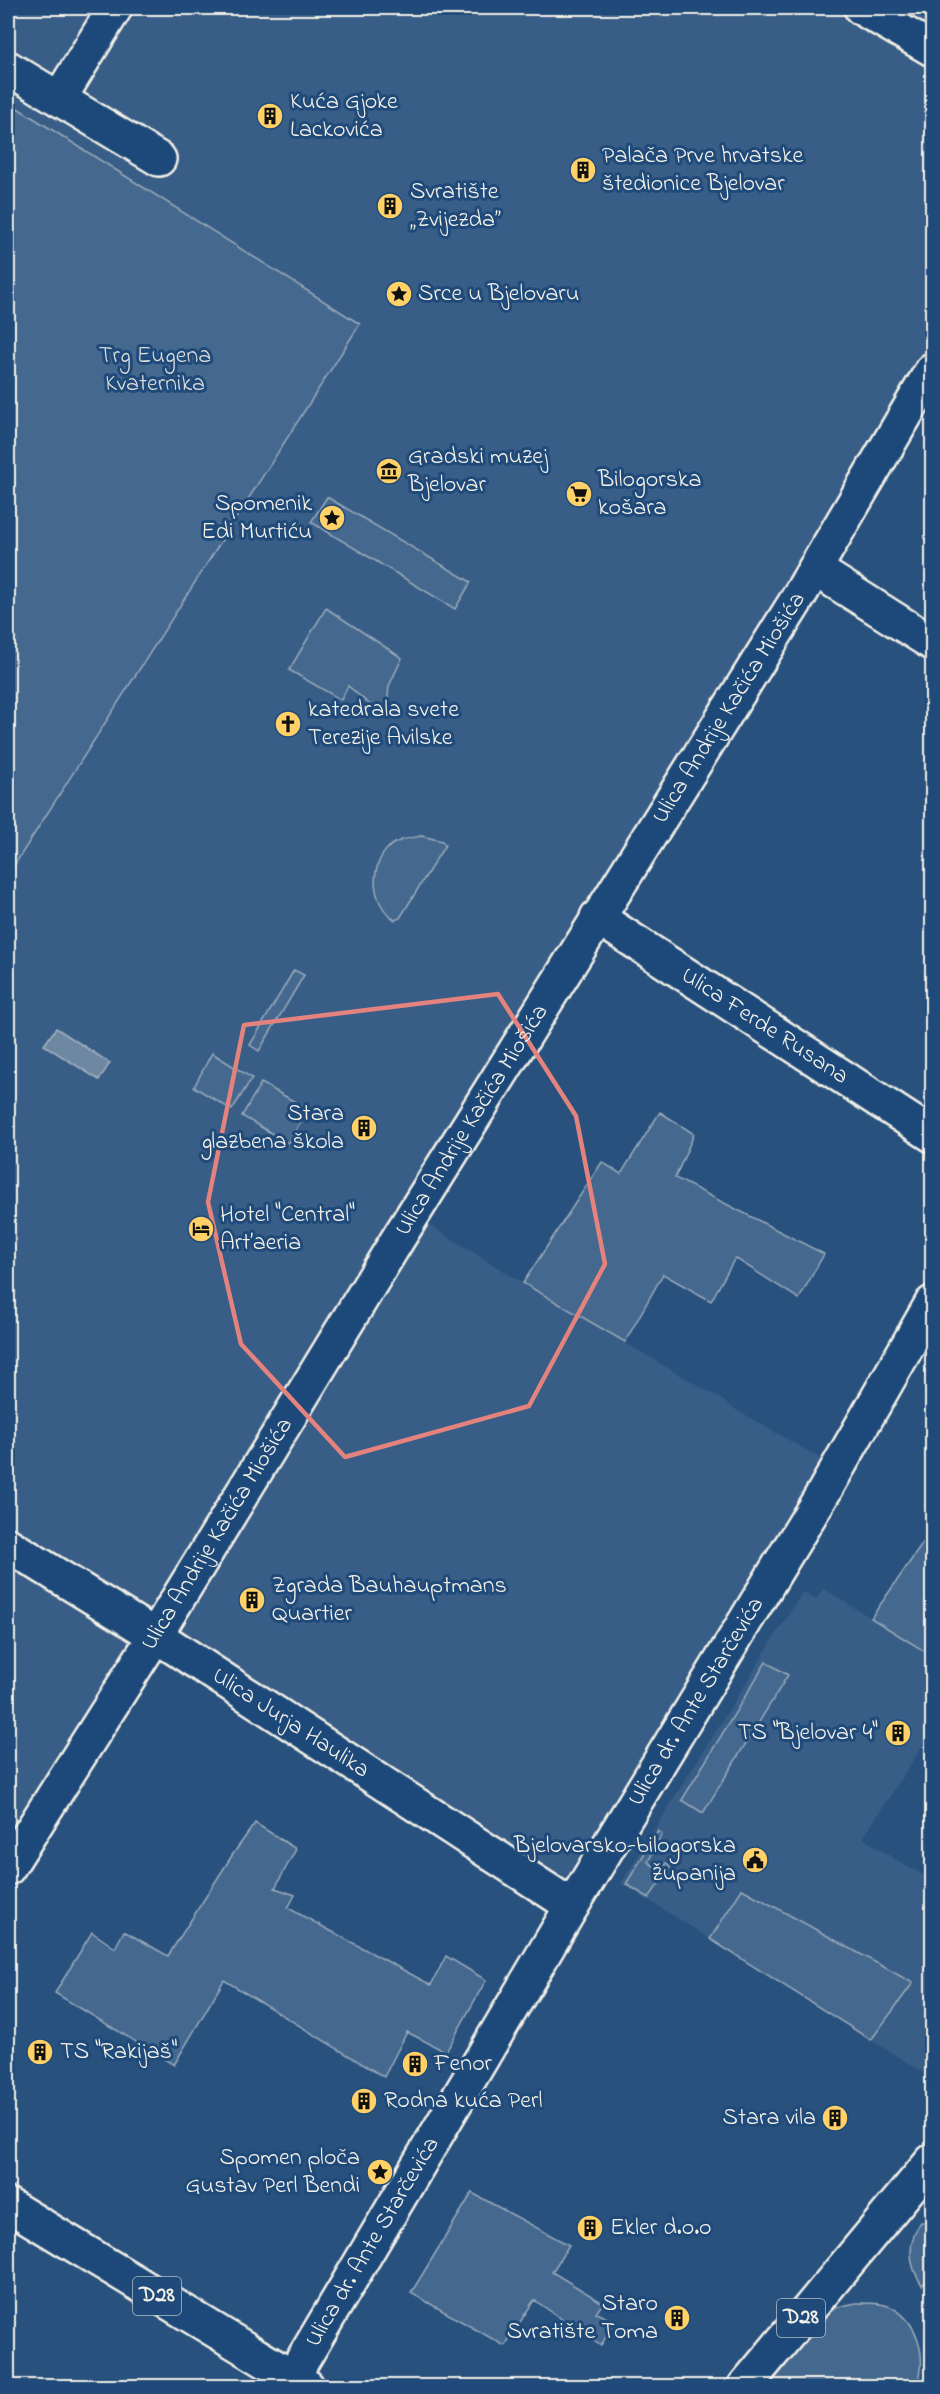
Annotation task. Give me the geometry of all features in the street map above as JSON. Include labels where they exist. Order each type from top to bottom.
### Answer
[{"type":"street","points":[[59,99],[115,8]]},
{"type":"street","points":[[861,8],[933,49]]},
{"type":"street","points":[[8,68],[159,159]]},
{"type":"street","name":"Ulica Andrije Kačića Miošića","points":[[8,1868],[155,1636],[597,917],[815,569],[933,370]]},
{"type":"street","points":[[815,569],[933,643]]},
{"type":"street","name":"Ulica Ferde Rusana","points":[[597,917],[933,1136]]},
{"type":"street","name":"Ulica dr. Ante Starčevića","points":[[300,2382],[572,1906],[820,1498],[933,1303]]},
{"type":"street","name":"Ulica Jurja Haulika","points":[[8,1545],[155,1636],[572,1906]]},
{"type":"street","name":"D28","points":[[746,2386],[933,2161]]},
{"type":"street","name":"D28","points":[[8,2205],[300,2382]]},
{"type":"highlighted area","points":[[498,994],[576,1116],[605,1264],[529,1406],[345,1457],[241,1344],[208,1202],[244,1025]]},
{"type":"shaded area","points":[[8,8],[932,8],[932,370],[413,1215],[523,1283],[837,1468],[572,1906],[155,1636],[8,1868]]},
{"type":"shaded area","points":[[56,1028],[110,1063],[99,1080],[44,1045]]},
{"type":"shaded area","points":[[823,1588],[932,1656],[932,1682],[925,1694],[932,1699],[932,1731],[863,1838],[904,1865],[932,1879],[932,2078],[621,1883],[803,1591],[816,1600]]},
{"type":"green space","name":"Trg Eugena Kvaternika","points":[[8,102],[360,324],[8,875]]},
{"type":"green space","points":[[327,497],[471,582],[455,609],[311,522]]},
{"type":"green space","points":[[326,608],[402,658],[389,686],[387,707],[382,715],[348,686],[341,700],[289,670]]},
{"type":"green space","points":[[422,836],[442,841],[445,845],[400,918],[395,920],[387,913],[377,895],[375,885],[378,864],[390,846],[405,839]]},
{"type":"green space","points":[[294,970],[304,975],[259,1051],[250,1045]]},
{"type":"green space","points":[[212,1053],[252,1078],[232,1110],[194,1087]]},
{"type":"green space","points":[[261,1083],[308,1109],[288,1143],[242,1116]]},
{"type":"green space","points":[[660,1112],[694,1134],[675,1178],[824,1254],[799,1299],[735,1258],[711,1301],[663,1274],[625,1342],[523,1283],[602,1162],[621,1174]]},
{"type":"green space","points":[[932,1530],[932,1656],[871,1618]]},
{"type":"green space","points":[[766,1662],[788,1675],[703,1813],[682,1800]]},
{"type":"green space","points":[[255,1823],[296,1849],[275,1888],[295,1895],[288,1908],[431,1985],[446,1956],[486,1980],[446,2052],[407,2032],[384,2077],[224,1980],[174,2065],[55,1993],[92,1932],[115,1948],[124,1931],[168,1956]]},
{"type":"green space","points":[[658,1831],[662,1834],[648,1862],[661,1871],[666,1863],[671,1866],[649,1898],[626,1884]]},
{"type":"green space","points":[[742,1889],[913,1983],[871,2040],[710,1939]]},
{"type":"green space","points":[[472,2193],[569,2245],[552,2272],[603,2303],[596,2313],[614,2321],[601,2346],[534,2300],[505,2346],[411,2293]]},
{"type":"green space","points":[[921,2222],[928,2222],[932,2226],[932,2281],[929,2278],[922,2285],[914,2270],[911,2254],[913,2237]]},
{"type":"green space","points":[[856,2303],[889,2306],[910,2323],[921,2354],[917,2386],[769,2386],[824,2316],[837,2307]]},
{"type":"place","name":"Kuća Gjoke Lackovića","points":[[270,116]]},
{"type":"place","name":"Palača Prve hrvatske štedionice Bjelovar","points":[[583,170]]},
{"type":"place","name":"Svratište „Zvijezda”","points":[[390,206]]},
{"type":"place","name":"Srce u Bjelovaru","points":[[399,294]]},
{"type":"place","name":"Gradski muzej Bjelovar","points":[[389,471]]},
{"type":"place","name":"Bilogorska košara","points":[[579,494]]},
{"type":"place","name":"Spomenik Edi Murtiću","points":[[332,518]]},
{"type":"place","name":"katedrala svete Terezije Avilske","points":[[288,724]]},
{"type":"place","name":"Stara glazbena škola","points":[[364,1128]]},
{"type":"place","name":"Hotel \"Central\" Art’aeria","points":[[201,1229]]},
{"type":"place","name":"Zgrada Bauhauptmans Quartier","points":[[252,1600]]},
{"type":"place","name":"TS \"Bjelovar 4\"","points":[[898,1733]]},
{"type":"place","name":"Bjelovarsko-bilogorska županija","points":[[755,1860]]},
{"type":"place","name":"TS \"Rakijaš\"","points":[[40,2052]]},
{"type":"place","name":"Fenor","points":[[415,2064]]},
{"type":"place","name":"Rodna kuća Perl","points":[[364,2101]]},
{"type":"place","name":"Stara vila","points":[[835,2118]]},
{"type":"place","name":"Spomen ploča Gustav Perl Bendi","points":[[380,2172]]},
{"type":"place","name":"Ekler d.o.o","points":[[590,2228]]},
{"type":"place","name":"Staro Svratište Toma","points":[[677,2318]]}]
